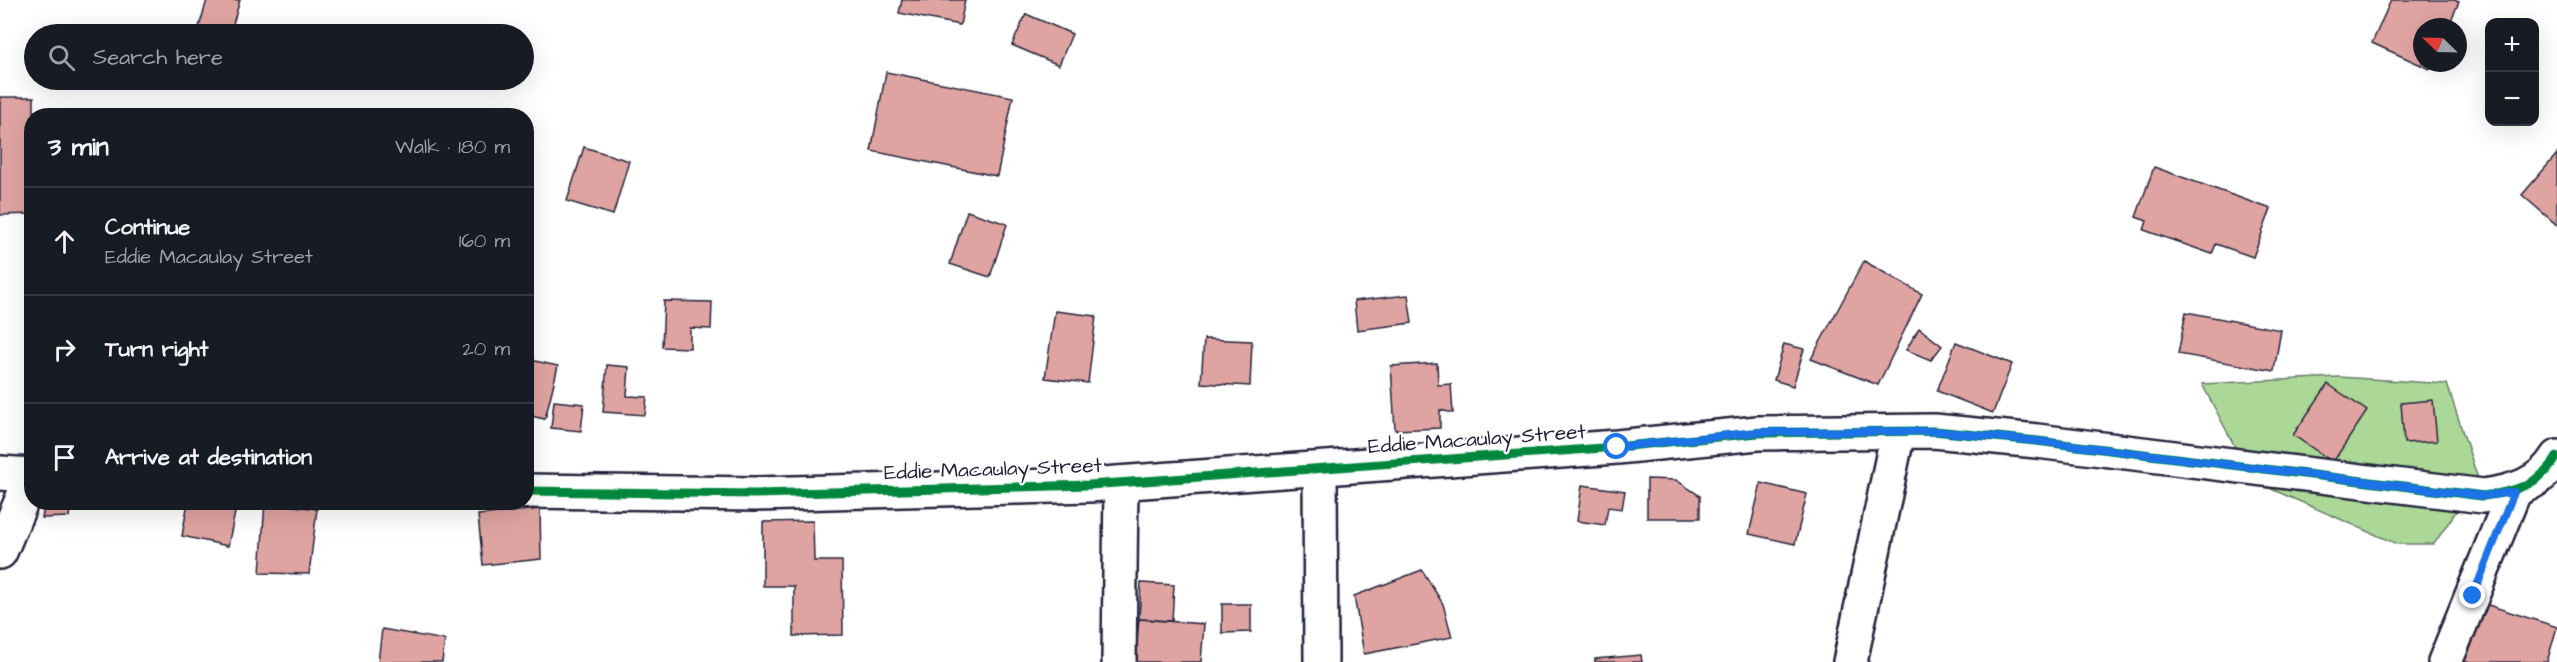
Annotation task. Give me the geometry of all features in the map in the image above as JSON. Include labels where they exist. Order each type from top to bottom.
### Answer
[{"type":"street","name":"Eddie Macaulay Street","points":[[534,491],[756,494],[1121,483],[1617,447],[1758,432],[1934,431],[2037,441],[2483,496],[2514,492],[2538,479],[2557,457]]},
{"type":"street","points":[[1851,662],[1898,432]]},
{"type":"street","points":[[1320,469],[1321,662]]},
{"type":"street","points":[[0,473],[24,474]]},
{"type":"street","points":[[1119,662],[1121,483]]},
{"type":"street","points":[[2445,662],[2514,492]]},
{"type":"street","points":[[0,552],[24,494]]},
{"type":"green space","points":[[2339,377],[2447,384],[2478,479],[2434,544],[2397,544],[2253,481],[2202,384]]},
{"type":"building","points":[[207,0],[240,0],[233,24],[200,24]]},
{"type":"building","points":[[902,0],[965,0],[960,25],[899,13]]},
{"type":"building","points":[[2391,0],[2454,0],[2459,2],[2452,18],[2413,18],[2413,61],[2372,43]]},
{"type":"building","points":[[1026,14],[1072,34],[1059,65],[1012,45]]},
{"type":"building","points":[[886,72],[1013,97],[997,176],[871,151]]},
{"type":"building","points":[[0,97],[34,97],[34,108],[24,108],[24,214],[0,215]]},
{"type":"building","points":[[584,147],[629,161],[613,215],[567,201]]},
{"type":"building","points":[[2557,154],[2557,225],[2522,195]]},
{"type":"building","points":[[2154,167],[2271,209],[2253,257],[2216,244],[2212,254],[2144,230],[2147,221],[2136,217]]},
{"type":"building","points":[[967,211],[1007,224],[990,277],[950,264]]},
{"type":"building","points":[[1864,261],[1922,294],[1878,385],[1811,359]]},
{"type":"building","points":[[1408,295],[1412,323],[1357,330],[1354,301]]},
{"type":"building","points":[[664,301],[712,302],[711,329],[690,328],[690,348],[662,347]]},
{"type":"building","points":[[1055,311],[1096,316],[1088,383],[1045,378]]},
{"type":"building","points":[[2186,312],[2281,330],[2274,371],[2178,354]]},
{"type":"building","points":[[1919,328],[1942,346],[1931,360],[1906,350]]},
{"type":"building","points":[[1204,339],[1252,341],[1250,386],[1201,383]]},
{"type":"building","points":[[1956,342],[2012,364],[1993,413],[1937,391]]},
{"type":"building","points":[[1784,344],[1804,349],[1793,386],[1774,380]]},
{"type":"building","points":[[534,361],[558,366],[545,419],[534,417]]},
{"type":"building","points":[[1437,363],[1438,385],[1451,384],[1453,413],[1440,410],[1440,428],[1395,430],[1391,366]]},
{"type":"building","points":[[607,365],[629,367],[627,396],[647,397],[645,415],[603,412]]},
{"type":"building","points":[[2328,384],[2367,411],[2333,462],[2293,435]]},
{"type":"building","points":[[2433,400],[2437,441],[2404,443],[2401,403]]},
{"type":"building","points":[[554,401],[584,404],[581,431],[551,428]]},
{"type":"building","points":[[1647,479],[1676,480],[1700,496],[1700,518],[1647,518]]},
{"type":"building","points":[[1761,483],[1807,494],[1795,544],[1749,534]]},
{"type":"building","points":[[1582,485],[1625,491],[1622,509],[1608,507],[1605,525],[1577,521]]},
{"type":"building","points":[[540,509],[541,559],[483,565],[478,515]]},
{"type":"building","points":[[44,510],[70,510],[69,517],[42,518]]},
{"type":"building","points":[[187,510],[236,510],[228,546],[182,536]]},
{"type":"building","points":[[264,510],[317,510],[309,574],[260,573]]},
{"type":"building","points":[[813,521],[814,561],[842,561],[843,635],[794,636],[794,586],[763,586],[763,522]]},
{"type":"building","points":[[1422,570],[1443,604],[1452,637],[1364,654],[1354,596]]},
{"type":"building","points":[[1141,583],[1174,585],[1172,621],[1139,619]]},
{"type":"building","points":[[2482,603],[2557,627],[2547,662],[2463,662]]},
{"type":"building","points":[[1222,604],[1251,604],[1251,632],[1222,633]]},
{"type":"building","points":[[1139,619],[1204,624],[1201,662],[1135,662]]},
{"type":"building","points":[[382,629],[445,640],[442,662],[378,662]]},
{"type":"building","points":[[1641,655],[1642,662],[1595,662],[1595,659]]},
{"type":"cycle path","points":[[534,491],[756,494],[1089,485],[1617,447],[1758,433],[1934,431],[2037,441],[2483,496],[2525,486],[2550,467],[2557,457]]},
{"type":"route","points":[[1617,447],[1758,432],[1934,431],[2037,441],[2272,472],[2483,496],[2514,492],[2473,596]]}]
